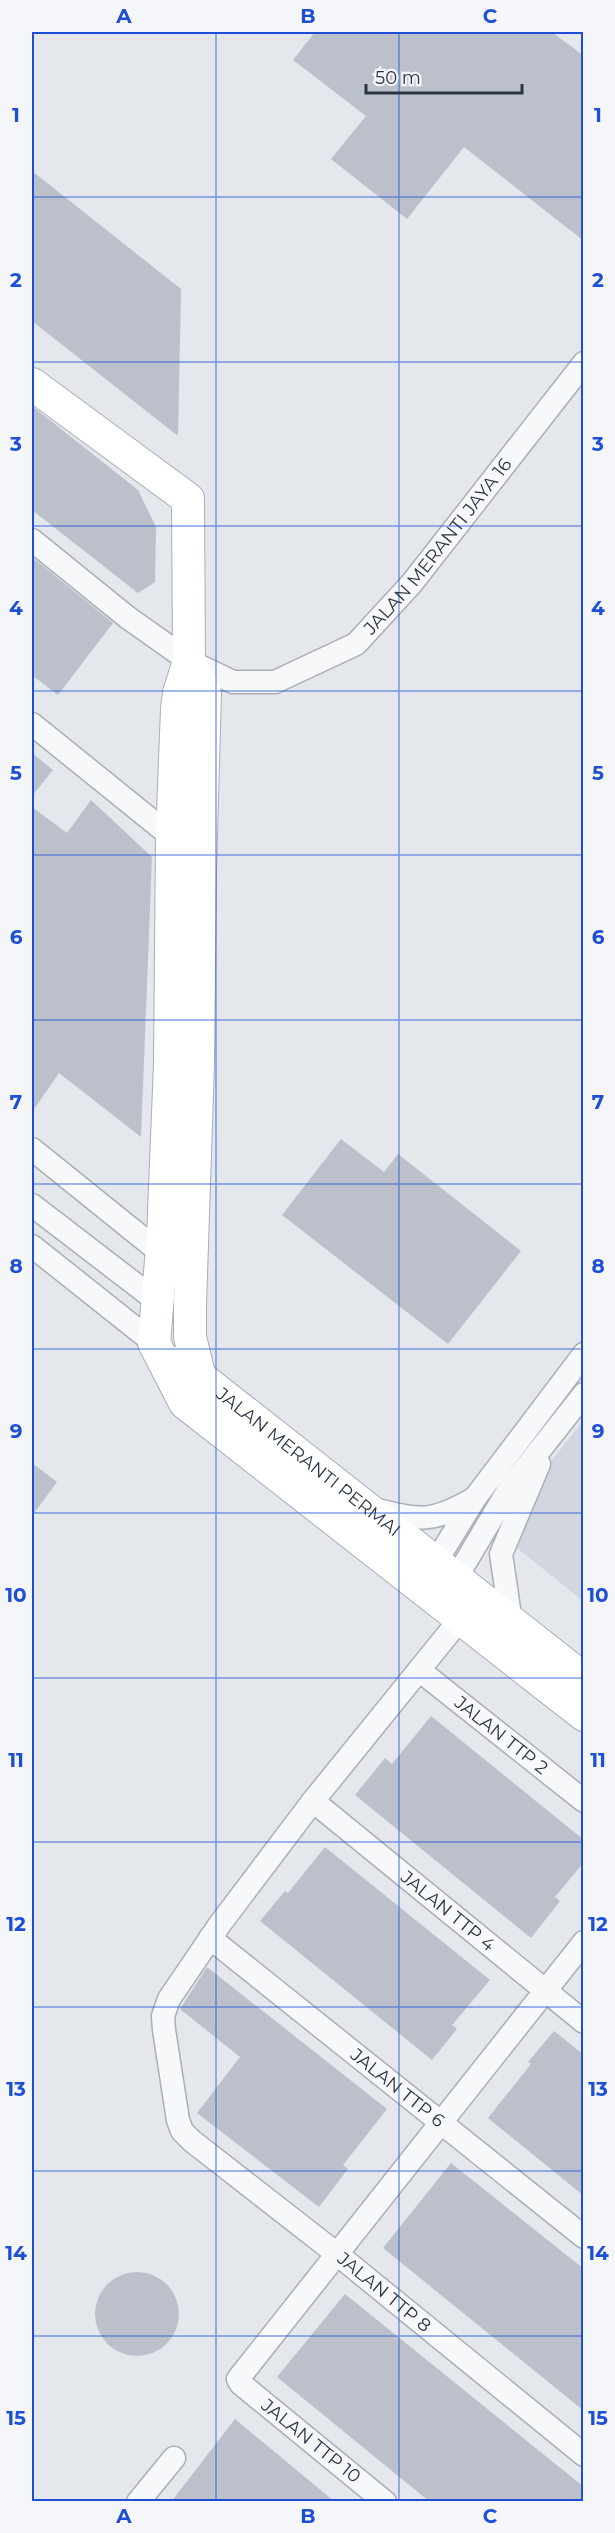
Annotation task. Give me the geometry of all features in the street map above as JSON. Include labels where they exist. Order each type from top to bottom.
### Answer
[{"type":"street","name":"JALAN MERANTI JAYA 16","points":[[32,540],[127,617],[189,661],[233,682],[276,682],[356,644],[412,583],[584,363]]},
{"type":"street","points":[[32,384],[188,499],[189,661],[179,693],[177,709],[172,837],[171,1064],[154,1343],[185,1403],[449,1591],[584,1715]]},
{"type":"street","points":[[189,661],[205,693],[190,1304],[190,1338],[199,1374]]},
{"type":"street","points":[[32,724],[172,837]]},
{"type":"street","points":[[32,1149],[161,1253]]},
{"type":"street","points":[[32,1205],[157,1301]]},
{"type":"street","name":"JALAN MERANTI PERMAI","points":[[32,1246],[154,1343],[199,1374],[364,1507],[449,1591],[511,1622],[584,1679]]},
{"type":"street","points":[[210,1938],[261,1867],[419,1670],[449,1591],[475,1498],[584,1354]]},
{"type":"street","points":[[449,1591],[509,1489],[584,1394]]},
{"type":"street","points":[[511,1622],[501,1554],[553,1433]]},
{"type":"street","points":[[364,1507],[411,1519],[433,1517],[456,1509],[475,1498]]},
{"type":"street","name":"JALAN TTP 2","points":[[419,1670],[584,1801]]},
{"type":"street","name":"JALAN TTP 4","points":[[313,1801],[584,2022]]},
{"type":"street","name":"JALAN TTP 6","points":[[210,1938],[584,2237]]},
{"type":"street","name":"JALAN TTP 8","points":[[210,1938],[169,1999],[164,2016],[178,2120],[182,2131],[196,2145],[337,2254],[584,2455]]},
{"type":"street","points":[[337,2254],[584,1942]]},
{"type":"street","name":"JALAN TTP 10","points":[[337,2254],[238,2379],[241,2384],[385,2502]]},
{"type":"street","points":[[138,2502],[174,2458]]},
{"type":"shaded area","points":[[583,1421],[583,1601],[496,1531]]},
{"type":"building","points":[[315,32],[552,32],[584,56],[584,241],[464,147],[407,219],[331,159],[366,116],[293,60]]},
{"type":"building","points":[[32,171],[181,289],[178,436],[32,321]]},
{"type":"building","points":[[32,406],[138,490],[156,527],[155,582],[138,593],[32,510]]},
{"type":"building","points":[[32,557],[113,623],[58,695],[32,675]]},
{"type":"building","points":[[32,753],[53,770],[32,796]]},
{"type":"building","points":[[91,800],[152,857],[141,1137],[59,1073],[32,1112],[32,807],[67,833]]},
{"type":"building","points":[[341,1139],[384,1172],[398,1154],[521,1251],[448,1344],[282,1215]]},
{"type":"building","points":[[32,1463],[57,1482],[32,1516]]},
{"type":"building","points":[[431,1716],[584,1840],[584,1862],[555,1897],[560,1901],[531,1938],[355,1795],[385,1758],[392,1764]]},
{"type":"building","points":[[325,1847],[490,1980],[452,2025],[457,2029],[432,2060],[260,1921],[285,1891],[288,1893]]},
{"type":"building","points":[[207,1967],[387,2109],[343,2165],[348,2169],[319,2207],[197,2113],[240,2057],[180,2009]]},
{"type":"building","points":[[554,2031],[584,2055],[584,2196],[488,2118],[531,2064],[528,2062]]},
{"type":"building","points":[[451,2163],[584,2269],[584,2411],[383,2248]]},
{"type":"building","points":[[137,2272],[160,2279],[172,2291],[179,2314],[172,2337],[160,2349],[137,2356],[114,2349],[102,2337],[95,2314],[102,2291],[114,2279]]},
{"type":"building","points":[[345,2294],[584,2487],[584,2502],[430,2502],[277,2377]]},
{"type":"building","points":[[235,2419],[335,2502],[171,2502]]}]
